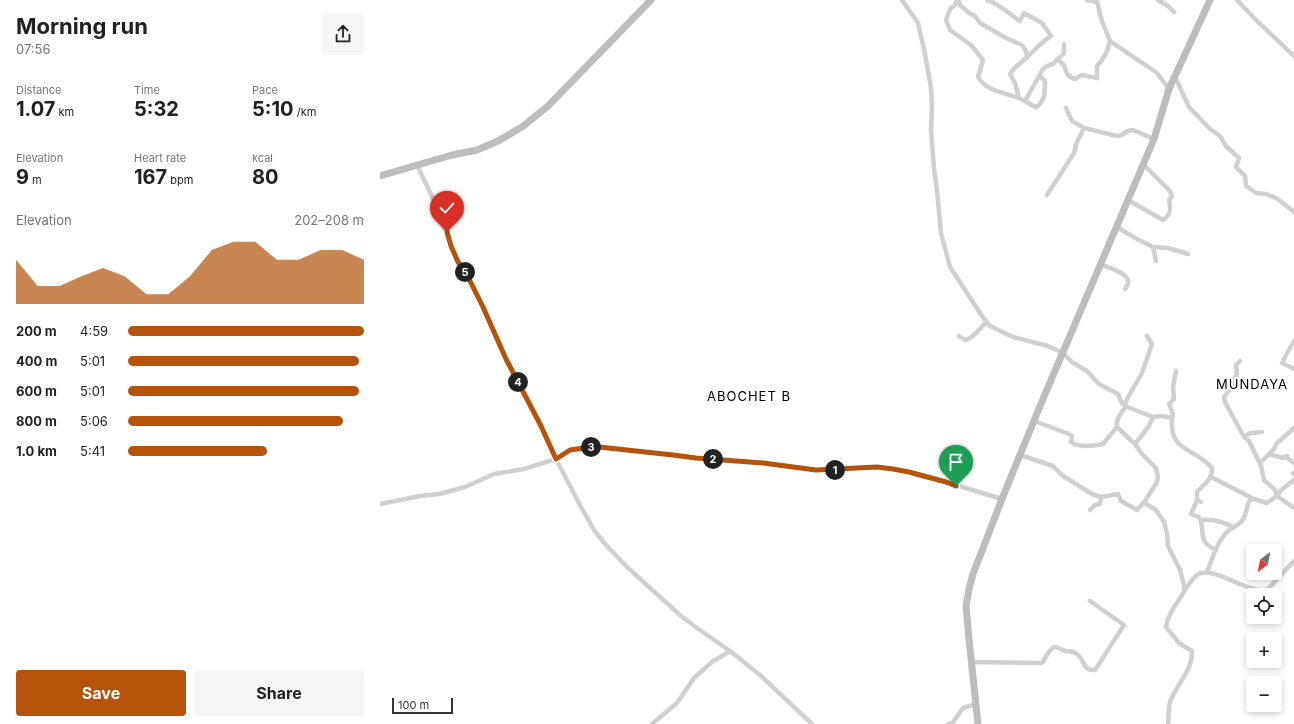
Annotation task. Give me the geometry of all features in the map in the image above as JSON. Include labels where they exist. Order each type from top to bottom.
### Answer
[{"type":"main road","points":[[380,176],[452,155],[477,150],[498,141],[522,127],[548,106],[651,0]]},
{"type":"main road","points":[[978,724],[968,628],[967,598],[973,574],[1020,454],[1154,139],[1169,89],[1210,0]]},
{"type":"street","points":[[902,0],[918,23],[931,88],[932,147],[945,249],[950,267],[978,311],[990,326],[1004,333],[1013,337],[1048,346],[1063,353],[1072,362],[1087,371],[1099,384],[1118,394],[1122,403],[1126,406],[1153,418],[1162,416],[1172,418]]},
{"type":"street","points":[[957,0],[960,5],[975,16],[980,23],[1006,38],[1022,45],[1026,50],[1027,58]]},
{"type":"street","points":[[957,0],[955,5],[950,9],[946,20],[950,30],[971,45],[983,60],[978,77],[982,84],[1019,98],[1034,107],[1040,104],[1044,96],[1045,81],[1040,76]]},
{"type":"street","points":[[987,0],[1000,6],[1020,21],[1024,13],[1042,23],[1051,36],[1044,40],[1027,58],[1014,67],[1010,74],[1015,83],[1019,98]]},
{"type":"street","points":[[1087,0],[1097,1],[1102,21],[1110,41],[1156,73],[1169,89]]},
{"type":"street","points":[[1158,0],[1174,12]]},
{"type":"street","points":[[1237,0],[1294,56]]},
{"type":"street","points":[[1057,60],[1064,65],[1066,74],[1072,78],[1075,79],[1082,75],[1097,78],[1097,66],[1108,50],[1110,41]]},
{"type":"street","points":[[1025,101],[1043,69],[1053,64],[1064,53],[1064,44]]},
{"type":"street","points":[[1174,78],[1189,108],[1210,129],[1220,136],[1226,146],[1239,158],[1236,167],[1245,176],[1246,186],[1256,193],[1266,194],[1276,198],[1294,212]]},
{"type":"street","points":[[1066,108],[1072,121],[1084,128],[1116,136],[1133,130],[1154,139]]},
{"type":"street","points":[[1047,195],[1074,153],[1076,142],[1084,128]]},
{"type":"street","points":[[1128,200],[1163,220],[1169,214],[1169,200],[1172,196],[1170,192],[1143,164]]},
{"type":"street","points":[[417,165],[436,206],[458,262],[472,284],[506,359],[541,426],[556,459],[594,530],[627,567],[681,616],[730,651],[760,675],[812,724]]},
{"type":"street","points":[[1117,227],[1153,247],[1168,248],[1188,254]]},
{"type":"street","points":[[1153,247],[1156,261]]},
{"type":"street","points":[[1101,264],[1125,275],[1128,280],[1128,285],[1125,289]]},
{"type":"street","points":[[959,336],[965,340],[972,339],[987,322]]},
{"type":"street","points":[[1033,423],[1037,422],[1069,434],[1072,436],[1070,442],[1072,444],[1085,446],[1103,444],[1117,428],[1116,424],[1126,406],[1127,399],[1142,373],[1152,344],[1147,336]]},
{"type":"street","points":[[1294,341],[1282,362],[1294,369]]},
{"type":"street","points":[[1240,361],[1236,365],[1238,374],[1233,385],[1224,397],[1227,406],[1244,437],[1249,441],[1260,463],[1264,480],[1275,490],[1277,496],[1294,508]]},
{"type":"street","points":[[1176,372],[1173,387],[1174,399],[1169,404],[1173,414],[1171,430],[1177,442],[1183,448],[1208,462],[1213,470],[1206,484],[1197,492],[1199,501],[1191,514],[1199,517],[1201,520],[1224,523],[1233,528]]},
{"type":"street","points":[[1135,444],[1149,426],[1153,418]]},
{"type":"street","points":[[1020,454],[1053,466],[1063,476],[1092,494],[1101,497],[1118,494],[1121,501],[1137,510],[1155,486],[1158,477],[1156,468],[1142,454],[1135,444],[1117,428]]},
{"type":"street","points":[[1260,463],[1274,449],[1276,444],[1294,428]]},
{"type":"street","points":[[1244,437],[1250,433],[1262,432]]},
{"type":"street","points":[[380,504],[438,494],[465,487],[494,474],[524,469],[556,459],[570,450],[599,447],[696,458],[763,463],[816,470],[877,467],[893,469],[937,479],[1002,499]]},
{"type":"street","points":[[1269,454],[1283,458],[1287,456],[1286,458],[1294,463]]},
{"type":"street","points":[[1211,476],[1254,499],[1267,503],[1294,480]]},
{"type":"street","points":[[1090,510],[1095,505],[1100,504],[1101,497]]},
{"type":"street","points":[[1207,572],[1216,550],[1226,534],[1240,524],[1246,514],[1250,500],[1254,499]]},
{"type":"street","points":[[1145,501],[1146,504],[1156,510],[1164,522],[1168,546],[1180,570],[1184,584],[1184,591]]},
{"type":"street","points":[[1201,520],[1201,536],[1206,543],[1216,550]]},
{"type":"street","points":[[1168,724],[1170,703],[1183,679],[1192,656],[1192,651],[1179,643],[1166,627],[1171,611],[1184,591],[1196,576],[1200,573],[1207,572],[1245,587],[1261,591],[1265,590],[1269,588],[1294,561]]},
{"type":"street","points":[[971,662],[1040,663],[1043,662],[1053,648],[1056,647],[1063,651],[1071,651],[1075,653],[1078,655],[1086,668],[1095,670],[1124,625],[1090,601]]},
{"type":"street","points":[[652,724],[677,703],[694,678],[712,662],[730,651]]},
{"type":"street","points":[[948,724],[953,722],[963,708],[976,704]]},
{"type":"district","name":"MUNDAYA","points":[[1252,384]]},
{"type":"district","name":"ABOCHET B","points":[[749,396]]},
{"type":"route","points":[[447,232],[458,262],[466,273],[483,307],[494,335],[514,377],[551,445],[556,459],[570,450],[599,447],[715,460],[763,463],[816,470],[877,467],[909,472],[920,476],[937,479],[956,486]]}]
